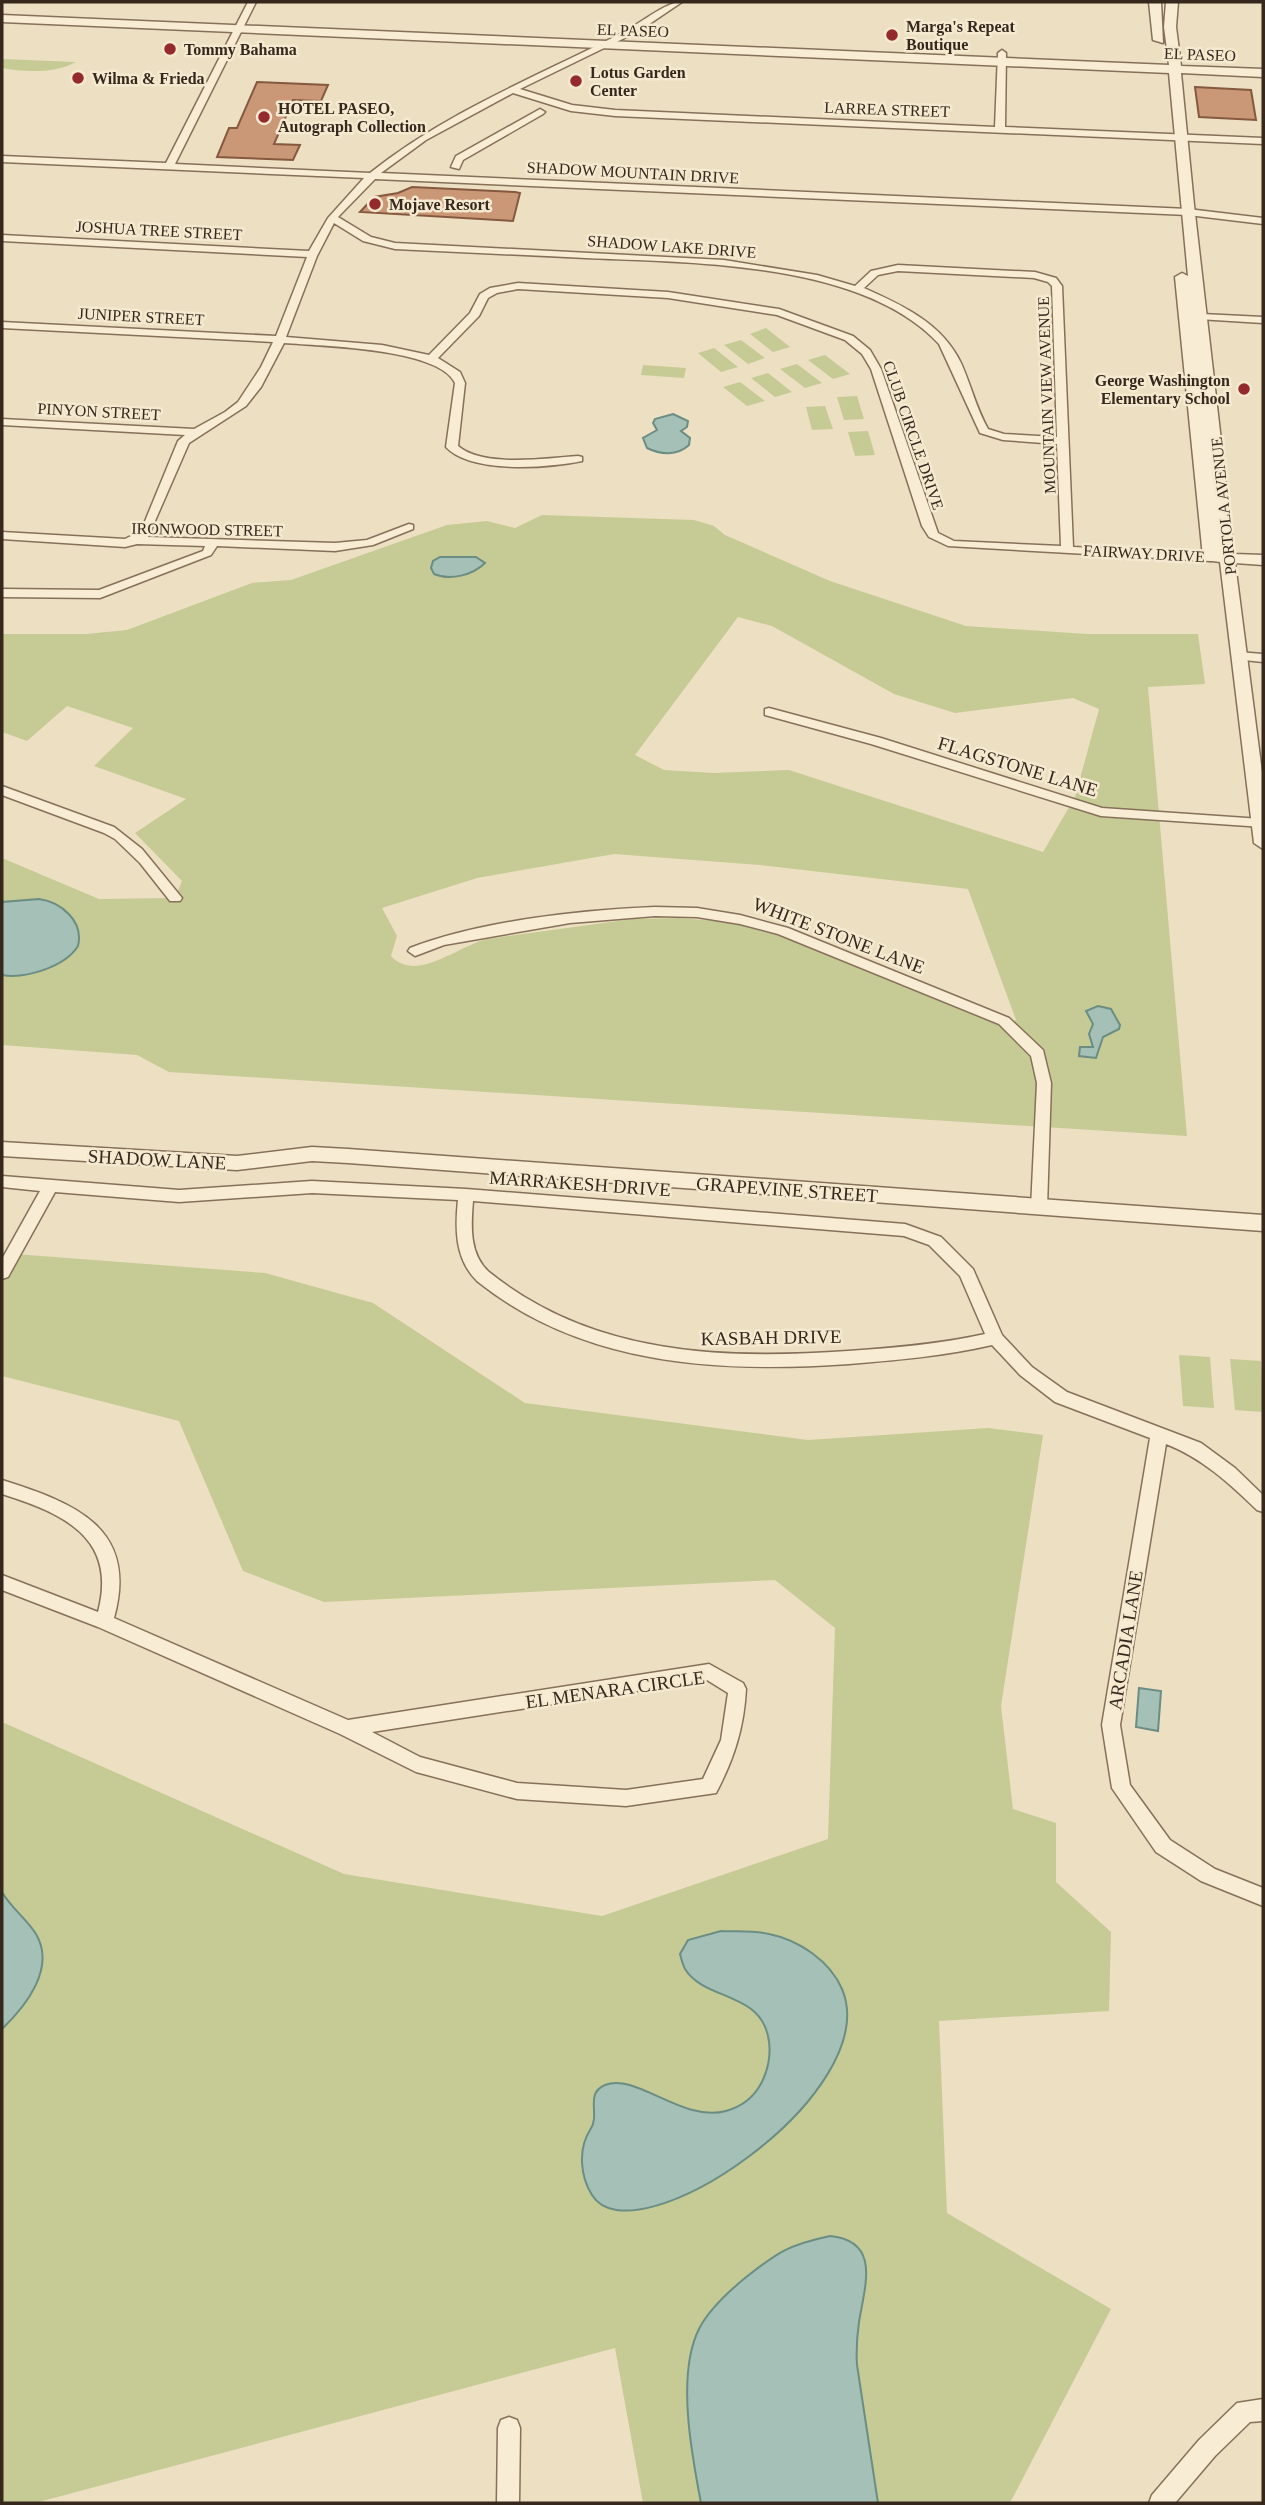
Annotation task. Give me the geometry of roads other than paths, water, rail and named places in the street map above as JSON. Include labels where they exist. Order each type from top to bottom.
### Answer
[{"type":"street","points":[[169,166],[236,26],[252,2]]},
{"type":"street","points":[[137,540],[146,533],[184,441],[194,432],[223,418],[241,405],[261,377],[322,234],[372,176],[440,128],[605,45],[666,12],[678,2]]},
{"type":"street","points":[[1155,2],[1167,64]]},
{"type":"street","points":[[1162,32],[1172,2]]},
{"type":"street","name":"EL PASEO","points":[[2,12],[34,17]]},
{"type":"street","name":"EL PASEO","points":[[58,18],[141,25],[620,37],[1167,64],[1263,64]]},
{"type":"street","name":"EL PASEO","points":[[2,19],[58,18],[605,45],[1134,59],[1208,70],[1263,73]]},
{"type":"street","points":[[1000,130],[1002,57]]},
{"type":"street","name":"PORTOLA AVENUE","points":[[1167,64],[1179,98],[1176,137]]},
{"type":"street","name":"PORTOLA AVENUE","points":[[1167,64],[1176,137],[1210,557]]},
{"type":"street","name":"LARREA STREET","points":[[513,90],[555,103],[615,113],[1263,141]]},
{"type":"street","points":[[451,179],[448,170],[456,167],[460,158],[540,112],[540,109],[555,103]]},
{"type":"street","name":"SHADOW MOUNTAIN DRIVE","points":[[2,159],[1182,212],[1263,221]]},
{"type":"street","name":"PORTOLA AVENUE","points":[[1182,212],[1202,317],[1238,656],[1258,758],[1263,843]]},
{"type":"street","name":"SHADOW LAKE DRIVE","points":[[334,219],[367,239],[395,246],[719,263],[796,275],[856,290],[889,302],[937,334],[950,352],[967,397],[984,431],[1003,437],[1063,441]]},
{"type":"street","name":"JOSHUA TREE STREET","points":[[2,239],[314,254]]},
{"type":"street","name":"MOUNTAIN VIEW AVENUE","points":[[856,290],[875,272],[898,268],[1035,275],[1052,280],[1057,286],[1068,548]]},
{"type":"street","name":"CLUB CIRCLE DRIVE","points":[[431,359],[475,314],[484,296],[494,290],[519,286],[668,295],[779,312],[837,332],[866,352],[876,369],[933,535],[952,544],[1068,548]]},
{"type":"street","points":[[1202,317],[1263,320]]},
{"type":"street","name":"JUNIPER STREET","points":[[2,325],[278,339],[382,348],[431,359]]},
{"type":"street","points":[[431,359],[456,374],[460,383],[452,447],[457,454],[467,459],[485,461],[578,459]]},
{"type":"street","name":"PINYON STREET","points":[[2,422],[194,432]]},
{"type":"street","name":"IRONWOOD STREET","points":[[2,536],[125,543],[137,540],[335,547],[369,543],[409,527]]},
{"type":"street","points":[[2,593],[100,594],[208,553],[213,543]]},
{"type":"street","name":"FAIRWAY DRIVE","points":[[1068,548],[1263,560]]},
{"type":"street","points":[[1238,656],[1263,658]]},
{"type":"street","name":"FLAGSTONE LANE","points":[[769,712],[876,741],[1101,812],[1261,823]]},
{"type":"street","points":[[2,790],[109,830],[125,839],[139,852],[175,898]]},
{"type":"street","name":"WHITE STONE LANE","points":[[415,951],[441,941],[608,913],[659,909],[704,912],[754,920],[992,1016],[1004,1021],[1038,1054],[1044,1083],[1040,1208]]},
{"type":"street","name":"SHADOW LANE","points":[[2,1149],[237,1163],[312,1154]]},
{"type":"street","name":"GRAPEVINE STREET","points":[[312,1154],[1263,1223]]},
{"type":"street","name":"MARRAKESH DRIVE","points":[[2,1182],[179,1196],[312,1187],[466,1195],[905,1230],[935,1241],[967,1273],[995,1338],[1026,1371],[1061,1397],[1195,1448],[1229,1473],[1263,1505]]},
{"type":"street","points":[[2,1273],[51,1185]]},
{"type":"street","name":"KASBAH DRIVE","points":[[466,1195],[464,1226],[467,1249],[476,1269],[536,1313],[587,1336],[690,1359],[734,1363],[946,1350],[995,1338]]},
{"type":"street","name":"ARCADIA LANE","points":[[1159,1434],[1111,1725],[1121,1788],[1163,1846],[1208,1875],[1263,1897]]},
{"type":"street","points":[[2,1488],[45,1500],[80,1520],[104,1545],[112,1584],[104,1622]]},
{"type":"street","name":"EL MENARA CIRCLE","points":[[2,1582],[104,1622],[347,1728],[416,1764],[517,1791],[626,1798],[709,1787],[727,1757],[736,1720],[737,1689],[709,1672],[347,1728]]},
{"type":"street","points":[[1160,2503],[1207,2448],[1245,2411],[1263,2410]]},
{"type":"street","points":[[508,2503],[509,2428]]},
{"type":"water","points":[[673,414],[688,421],[687,427],[681,431],[690,438],[689,445],[669,453],[647,448],[643,438],[657,430],[653,423],[655,419]]},
{"type":"water","points":[[440,557],[476,557],[485,563],[461,576],[447,577],[434,574],[431,568],[433,561]]},
{"type":"water","points":[[39,899],[55,904],[69,914],[78,929],[78,946],[64,960],[44,970],[22,975],[2,975],[2,902]]},
{"type":"water","points":[[1098,1006],[1111,1009],[1120,1025],[1119,1029],[1103,1037],[1096,1058],[1079,1056],[1080,1047],[1093,1047],[1089,1034],[1093,1024],[1086,1011]]},
{"type":"water","points":[[1139,1688],[1161,1691],[1158,1731],[1136,1727]]},
{"type":"water","points":[[2,1892],[36,1934],[43,1960],[36,1986],[29,1998],[2,2029]]},
{"type":"water","points":[[721,1931],[769,1934],[791,1941],[812,1953],[830,1969],[842,1989],[846,2030],[827,2075],[793,2118],[749,2156],[701,2187],[655,2206],[616,2210],[592,2195],[583,2171],[582,2154],[593,2124],[594,2099],[599,2089],[617,2083],[631,2085],[677,2105],[709,2113],[726,2111],[745,2102],[756,2092],[765,2076],[770,2049],[763,2022],[754,2011],[743,2004],[694,1979],[681,1959],[680,1954],[688,1940]]},
{"type":"water","points":[[830,2236],[857,2246],[866,2267],[857,2365],[878,2503],[701,2503],[690,2439],[687,2391],[692,2347],[699,2329],[726,2295],[766,2262],[793,2246]]},
{"type":"place","name":"Marga's Repeat Boutique","points":[[892,35]]},
{"type":"place","name":"Tommy Bahama","points":[[170,49]]},
{"type":"place","name":"Wilma & Frieda","points":[[78,78]]},
{"type":"place","name":"Lotus Garden Center","points":[[576,81]]},
{"type":"place","name":"HOTEL PASEO, Autograph Collection","points":[[264,117]]},
{"type":"place","name":"Mojave Resort","points":[[375,204]]},
{"type":"place","name":"George Washington Elementary School","points":[[1244,389]]}]
